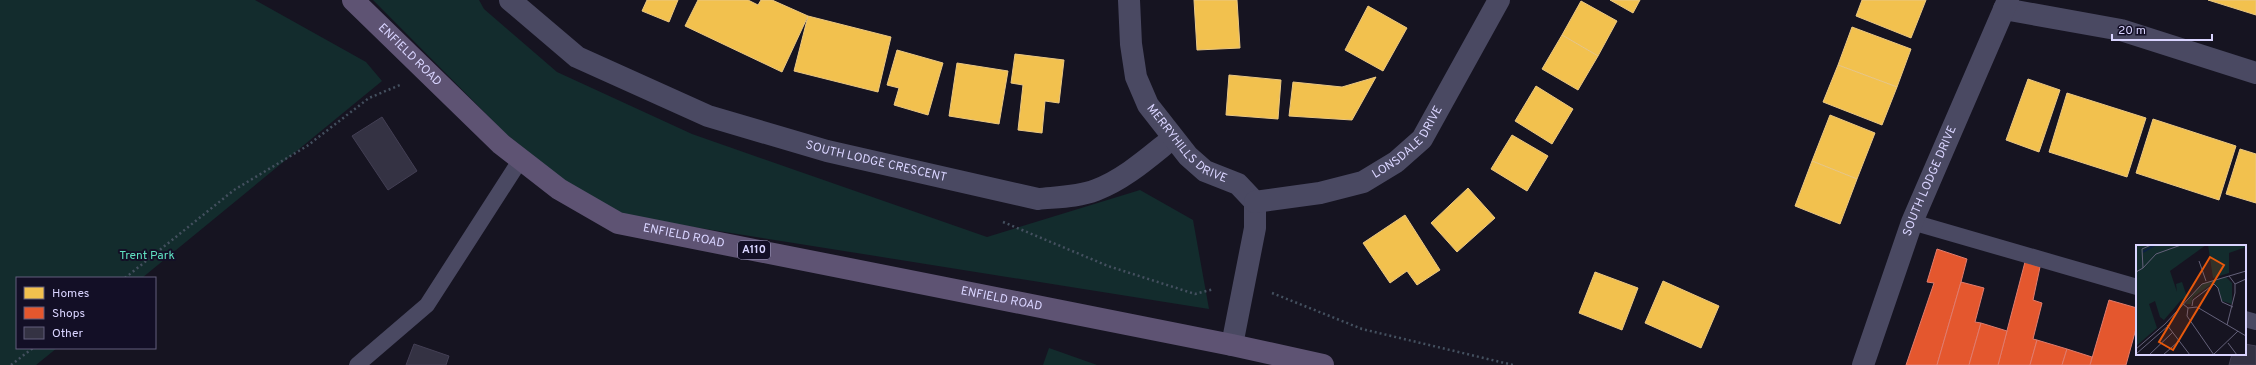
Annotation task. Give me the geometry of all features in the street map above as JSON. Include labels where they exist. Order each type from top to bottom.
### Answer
[{"type":"main road","name":"ENFIELD ROAD","points":[[353,0],[501,144],[560,189],[618,223],[1232,345]]},
{"type":"main road","name":"A110","points":[[1232,345],[1323,365]]},
{"type":"street","name":"SOUTH LODGE CRESCENT","points":[[510,0],[577,57],[708,116],[827,151],[1038,199],[1070,196],[1096,190],[1122,177],[1173,138]]},
{"type":"street","name":"MERRYHILLS DRIVE","points":[[1129,0],[1130,44],[1136,77],[1148,105],[1188,156],[1205,171],[1238,184],[1255,202]]},
{"type":"street","name":"LONSDALE DRIVE","points":[[1255,202],[1320,193],[1362,182],[1396,162],[1422,139],[1499,0]]},
{"type":"street","points":[[2006,4],[2121,30],[2256,73]]},
{"type":"street","name":"SOUTH LODGE DRIVE","points":[[1863,365],[1912,222],[2006,4]]},
{"type":"street","points":[[1232,345],[1246,282],[1255,228],[1255,202]]},
{"type":"lane","points":[[357,365],[427,305],[521,159]]},
{"type":"lane","points":[[1912,222],[2136,287]]},
{"type":"lane","points":[[2246,319],[2256,322]]},
{"type":"path","points":[[126,277],[234,190],[307,146],[369,98],[428,73]]},
{"type":"path","points":[[999,221],[1108,266],[1195,294],[1246,282],[1362,329],[1512,365]]},
{"type":"path","points":[[10,365],[32,349]]},
{"type":"green space","name":"Trent Park","points":[[0,0],[255,0],[366,62],[382,81],[143,277],[16,277],[16,349],[56,349],[36,365],[0,365]]},
{"type":"green space","points":[[373,0],[479,0],[484,9],[557,72],[692,134],[987,237],[1140,190],[1193,220],[1209,309],[624,216],[571,186],[506,134]]},
{"type":"green space","points":[[1049,348],[1097,365],[1043,365]]},
{"type":"building: Homes","points":[[647,0],[678,0],[669,22],[642,11]]},
{"type":"building: Homes","points":[[698,0],[748,0],[758,5],[761,0],[772,0],[808,16],[782,72],[685,26]]},
{"type":"building: Homes","points":[[1194,0],[1237,0],[1240,48],[1197,50]]},
{"type":"building: Homes","points":[[1610,0],[1640,0],[1633,13]]},
{"type":"building: Homes","points":[[1862,0],[1926,0],[1911,38],[1856,16]]},
{"type":"building: Homes","points":[[2208,0],[2256,0],[2256,15]]},
{"type":"building: Homes","points":[[1581,1],[1617,21],[1598,56],[1562,35]]},
{"type":"building: Homes","points":[[1368,6],[1407,28],[1383,71],[1345,50]]},
{"type":"building: Homes","points":[[808,16],[891,37],[878,92],[794,71]]},
{"type":"building: Homes","points":[[1852,27],[1911,49],[1897,87],[1838,65]]},
{"type":"building: Homes","points":[[1562,35],[1598,56],[1578,90],[1542,69]]},
{"type":"building: Homes","points":[[897,50],[943,63],[928,115],[894,105],[899,88],[887,85]]},
{"type":"building: Homes","points":[[1015,54],[1064,60],[1059,103],[1045,101],[1042,133],[1018,130],[1023,85],[1011,83]]},
{"type":"building: Homes","points":[[957,63],[1008,71],[999,124],[949,116]]},
{"type":"building: Homes","points":[[1838,65],[1897,87],[1882,125],[1823,102]]},
{"type":"building: Homes","points":[[1229,75],[1281,80],[1278,119],[1226,115]]},
{"type":"building: Homes","points":[[1376,77],[1352,120],[1289,116],[1293,82],[1342,87]]},
{"type":"building: Homes","points":[[2028,79],[2060,90],[2039,152],[2006,140]]},
{"type":"building: Homes","points":[[1536,86],[1573,109],[1552,144],[1515,121]]},
{"type":"building: Homes","points":[[2067,93],[2146,118],[2127,177],[2049,152]]},
{"type":"building: Homes","points":[[1830,115],[1875,133],[1857,179],[1812,161]]},
{"type":"building: Homes","points":[[2153,119],[2236,146],[2219,200],[2136,173]]},
{"type":"building: Homes","points":[[1512,135],[1548,156],[1527,191],[1491,169]]},
{"type":"building: Homes","points":[[2240,149],[2256,154],[2256,203],[2226,194]]},
{"type":"building: Homes","points":[[1812,161],[1857,179],[1840,224],[1795,206]]},
{"type":"building: Homes","points":[[1468,188],[1495,218],[1457,252],[1431,223]]},
{"type":"building: Homes","points":[[1405,215],[1440,270],[1417,285],[1407,271],[1390,283],[1363,243]]},
{"type":"building: Homes","points":[[1595,272],[1638,288],[1622,330],[1579,313]]},
{"type":"building: Homes","points":[[1663,281],[1719,306],[1701,348],[1645,323]]},
{"type":"building: Shops","points":[[1937,249],[1967,259],[1961,282],[1937,365],[1906,365],[1934,283],[1927,282]]},
{"type":"building: Shops","points":[[2025,262],[2040,267],[2033,300],[2042,303],[2033,339],[2037,340],[2030,365],[1998,365]]},
{"type":"building: Shops","points":[[1961,282],[1984,288],[1975,322],[1981,323],[1969,365],[1937,365]]},
{"type":"building: Shops","points":[[2109,300],[2136,308],[2136,329],[2126,365],[2090,365]]},
{"type":"building: Shops","points":[[1981,323],[2007,331],[1998,365],[1969,365]]},
{"type":"building: Shops","points":[[2037,340],[2067,349],[2062,365],[2030,365]]},
{"type":"building: Shops","points":[[2067,349],[2092,357],[2090,365],[2062,365]]},
{"type":"building: Other","points":[[382,117],[417,171],[388,190],[352,136]]},
{"type":"building: Other","points":[[414,344],[449,356],[446,365],[406,365]]},
{"type":"building: Other","points":[[2246,344],[2256,346],[2256,365],[2229,365],[2232,355],[2246,355]]}]
